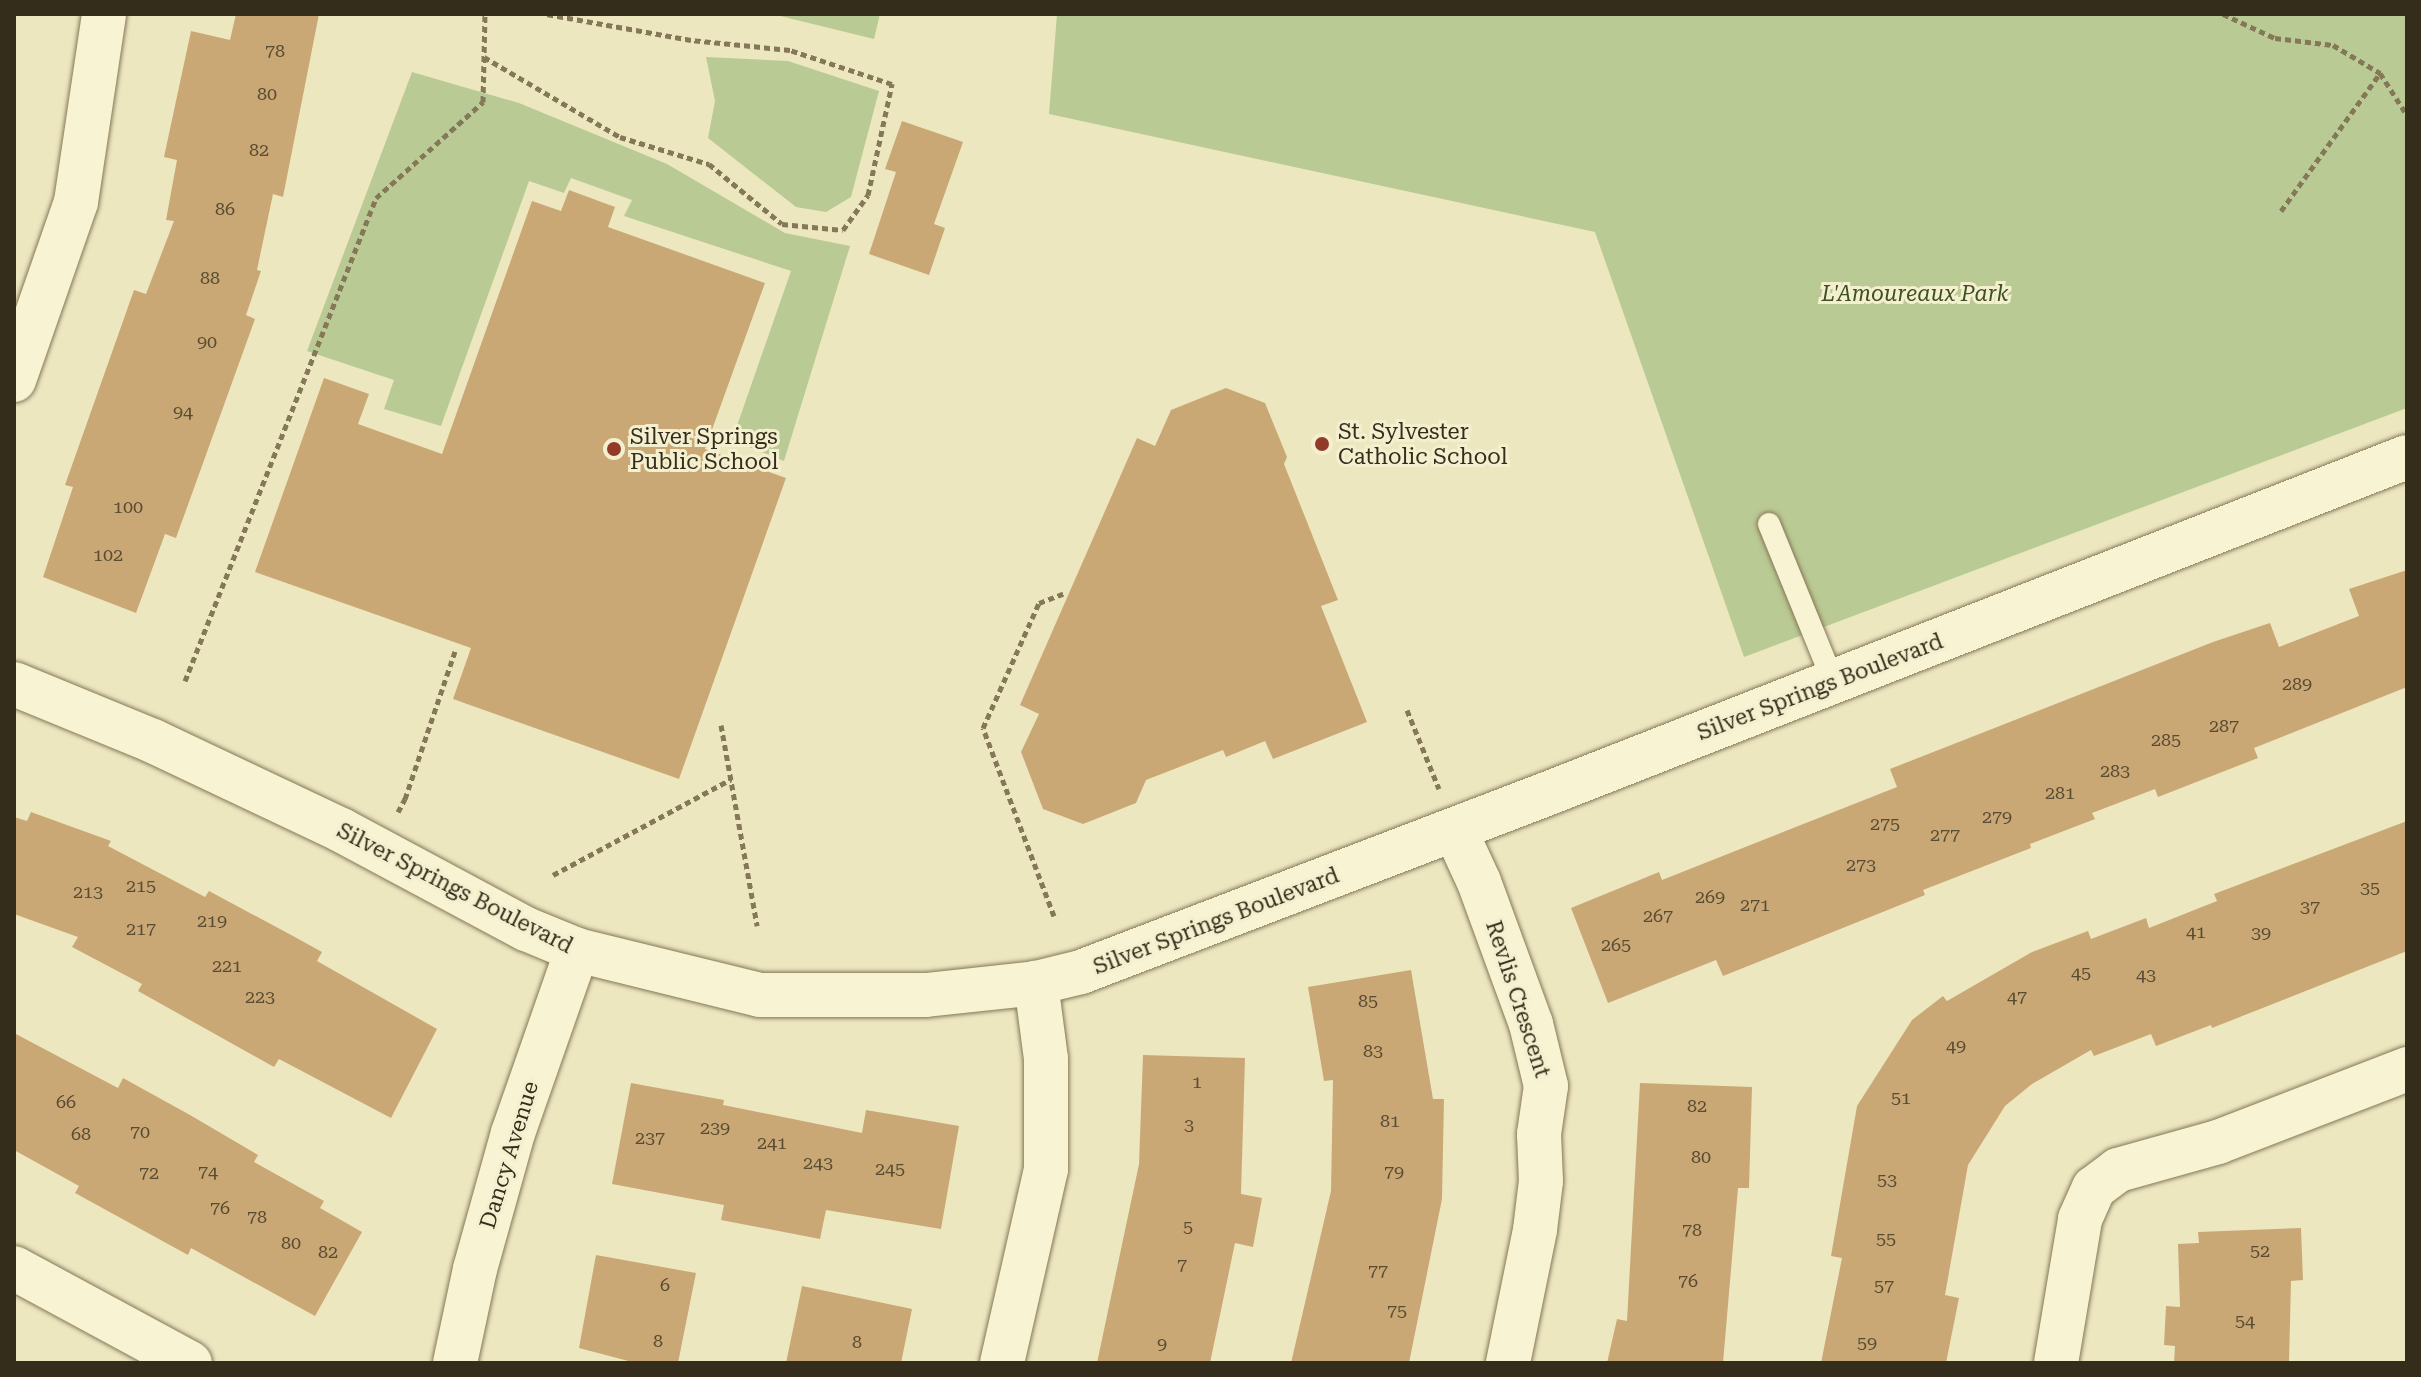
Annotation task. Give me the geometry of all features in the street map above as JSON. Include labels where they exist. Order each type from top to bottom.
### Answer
[{"type":"street","points":[[14,380],[76,202],[104,14]]},
{"type":"street","name":"Silver Springs Boulevard","points":[[14,684],[153,741],[375,848],[526,929],[577,950],[760,995],[926,995],[1036,983],[1081,972],[1450,816],[1833,681],[2407,457]]},
{"type":"street","name":"Revlis Crescent","points":[[1450,816],[1479,882],[1531,1024],[1546,1086],[1539,1134],[1541,1181],[1535,1230],[1508,1363]]},
{"type":"street","name":"Dancy Avenue","points":[[455,1363],[475,1269],[513,1133],[577,950]]},
{"type":"street","points":[[1002,1363],[1046,1169],[1046,1059],[1036,983]]},
{"type":"street","points":[[2056,1363],[2080,1219],[2094,1188],[2118,1170],[2218,1142],[2407,1069]]},
{"type":"street","points":[[14,1268],[190,1363]]},
{"type":"lane","points":[[1769,524],[1833,681]]},
{"type":"path","points":[[185,681],[376,198],[483,102],[485,14]]},
{"type":"path","points":[[484,57],[620,137],[709,164],[782,224],[843,230],[868,195],[892,84],[790,50],[691,40],[546,14]]},
{"type":"path","points":[[2223,14],[2275,38],[2333,45],[2380,73],[2407,115]]},
{"type":"path","points":[[2281,211],[2380,73]]},
{"type":"path","points":[[1054,916],[983,728],[1039,603],[1063,594]]},
{"type":"path","points":[[375,848],[405,799],[455,651]]},
{"type":"path","points":[[1407,710],[1450,816]]},
{"type":"path","points":[[721,725],[757,926]]},
{"type":"path","points":[[553,875],[731,779]]},
{"type":"green space","points":[[772,14],[880,14],[874,39]]},
{"type":"green space","name":"L'Amoureaux Park","points":[[1057,14],[2407,14],[2407,408],[1744,657],[1595,232],[1049,114]]},
{"type":"green space","points":[[706,57],[788,61],[879,91],[851,197],[826,212],[796,207],[708,138],[715,101]]},
{"type":"green space","points":[[412,72],[519,103],[667,164],[785,233],[850,246],[784,461],[732,440],[791,271],[624,216],[632,200],[571,178],[564,193],[529,181],[441,426],[384,409],[394,380],[307,351]]},
{"type":"building","points":[[236,14],[319,14],[283,197],[273,194],[257,270],[261,271],[246,315],[255,319],[176,538],[165,534],[136,613],[43,577],[73,487],[65,485],[134,290],[146,294],[174,221],[166,220],[177,160],[164,157],[191,31],[230,40]]},
{"type":"building","points":[[902,121],[963,142],[934,224],[945,228],[929,275],[869,254],[896,172],[885,169]]},
{"type":"building","points":[[569,190],[615,207],[608,227],[765,283],[705,449],[786,478],[679,779],[453,699],[471,648],[255,572],[324,378],[369,394],[358,424],[442,454],[532,201],[561,211]]},
{"type":"building","points":[[1226,388],[1265,403],[1287,457],[1284,464],[1338,600],[1321,606],[1367,722],[1273,759],[1265,741],[1226,757],[1223,750],[1146,780],[1136,803],[1083,824],[1043,809],[1021,752],[1039,714],[1020,705],[1137,438],[1155,446],[1171,410]]},
{"type":"building","points":[[2407,570],[2407,687],[2254,748],[2258,758],[2158,797],[2155,789],[2092,813],[2095,819],[1923,890],[1925,895],[1723,976],[1716,960],[1608,1003],[1571,908],[1659,872],[1662,880],[1897,787],[1890,769],[2213,642],[2270,623],[2279,647],[2359,616],[2349,589]]},
{"type":"building","points":[[31,812],[111,841],[108,846],[205,897],[209,891],[322,952],[317,961],[437,1029],[391,1118],[279,1059],[274,1067],[138,991],[142,984],[72,947],[78,937],[14,914],[14,817],[27,821]]},
{"type":"building","points":[[2407,821],[2407,951],[2212,1028],[2211,1025],[2156,1046],[2151,1034],[2094,1056],[2091,1050],[2032,1084],[2005,1106],[1968,1165],[1945,1295],[1959,1298],[1946,1363],[1821,1363],[1842,1258],[1831,1256],[1857,1106],[1912,1020],[1943,996],[1947,1001],[2032,952],[2088,931],[2091,939],[2146,918],[2149,928],[2217,901],[2214,894]]},
{"type":"building","points":[[1411,970],[1433,1099],[1444,1099],[1442,1199],[1409,1363],[1291,1363],[1331,1191],[1333,1080],[1324,1081],[1308,987]]},
{"type":"building","points":[[14,1033],[118,1088],[123,1078],[190,1115],[258,1155],[254,1162],[324,1201],[320,1208],[362,1232],[315,1316],[191,1248],[188,1255],[75,1193],[79,1186],[14,1150]]},
{"type":"building","points":[[1143,1055],[1245,1058],[1241,1194],[1262,1198],[1253,1247],[1235,1243],[1210,1363],[1097,1363],[1139,1164]]},
{"type":"building","points":[[631,1083],[724,1100],[723,1105],[862,1133],[866,1110],[959,1126],[941,1229],[826,1210],[820,1239],[721,1220],[724,1205],[612,1184]]},
{"type":"building","points":[[1640,1083],[1752,1087],[1749,1188],[1738,1188],[1723,1363],[1607,1363],[1617,1319],[1627,1321]]},
{"type":"building","points":[[2301,1228],[2303,1280],[2291,1281],[2289,1363],[2174,1363],[2175,1346],[2164,1345],[2166,1306],[2180,1307],[2178,1244],[2199,1243],[2198,1232]]},
{"type":"building","points":[[596,1255],[696,1273],[678,1363],[636,1363],[579,1348]]},
{"type":"building","points":[[802,1286],[912,1309],[901,1363],[786,1363]]},
{"type":"place","name":"St. Sylvester Catholic School","points":[[1322,444]]},
{"type":"place","name":"Silver Springs Public School","points":[[614,449]]}]
